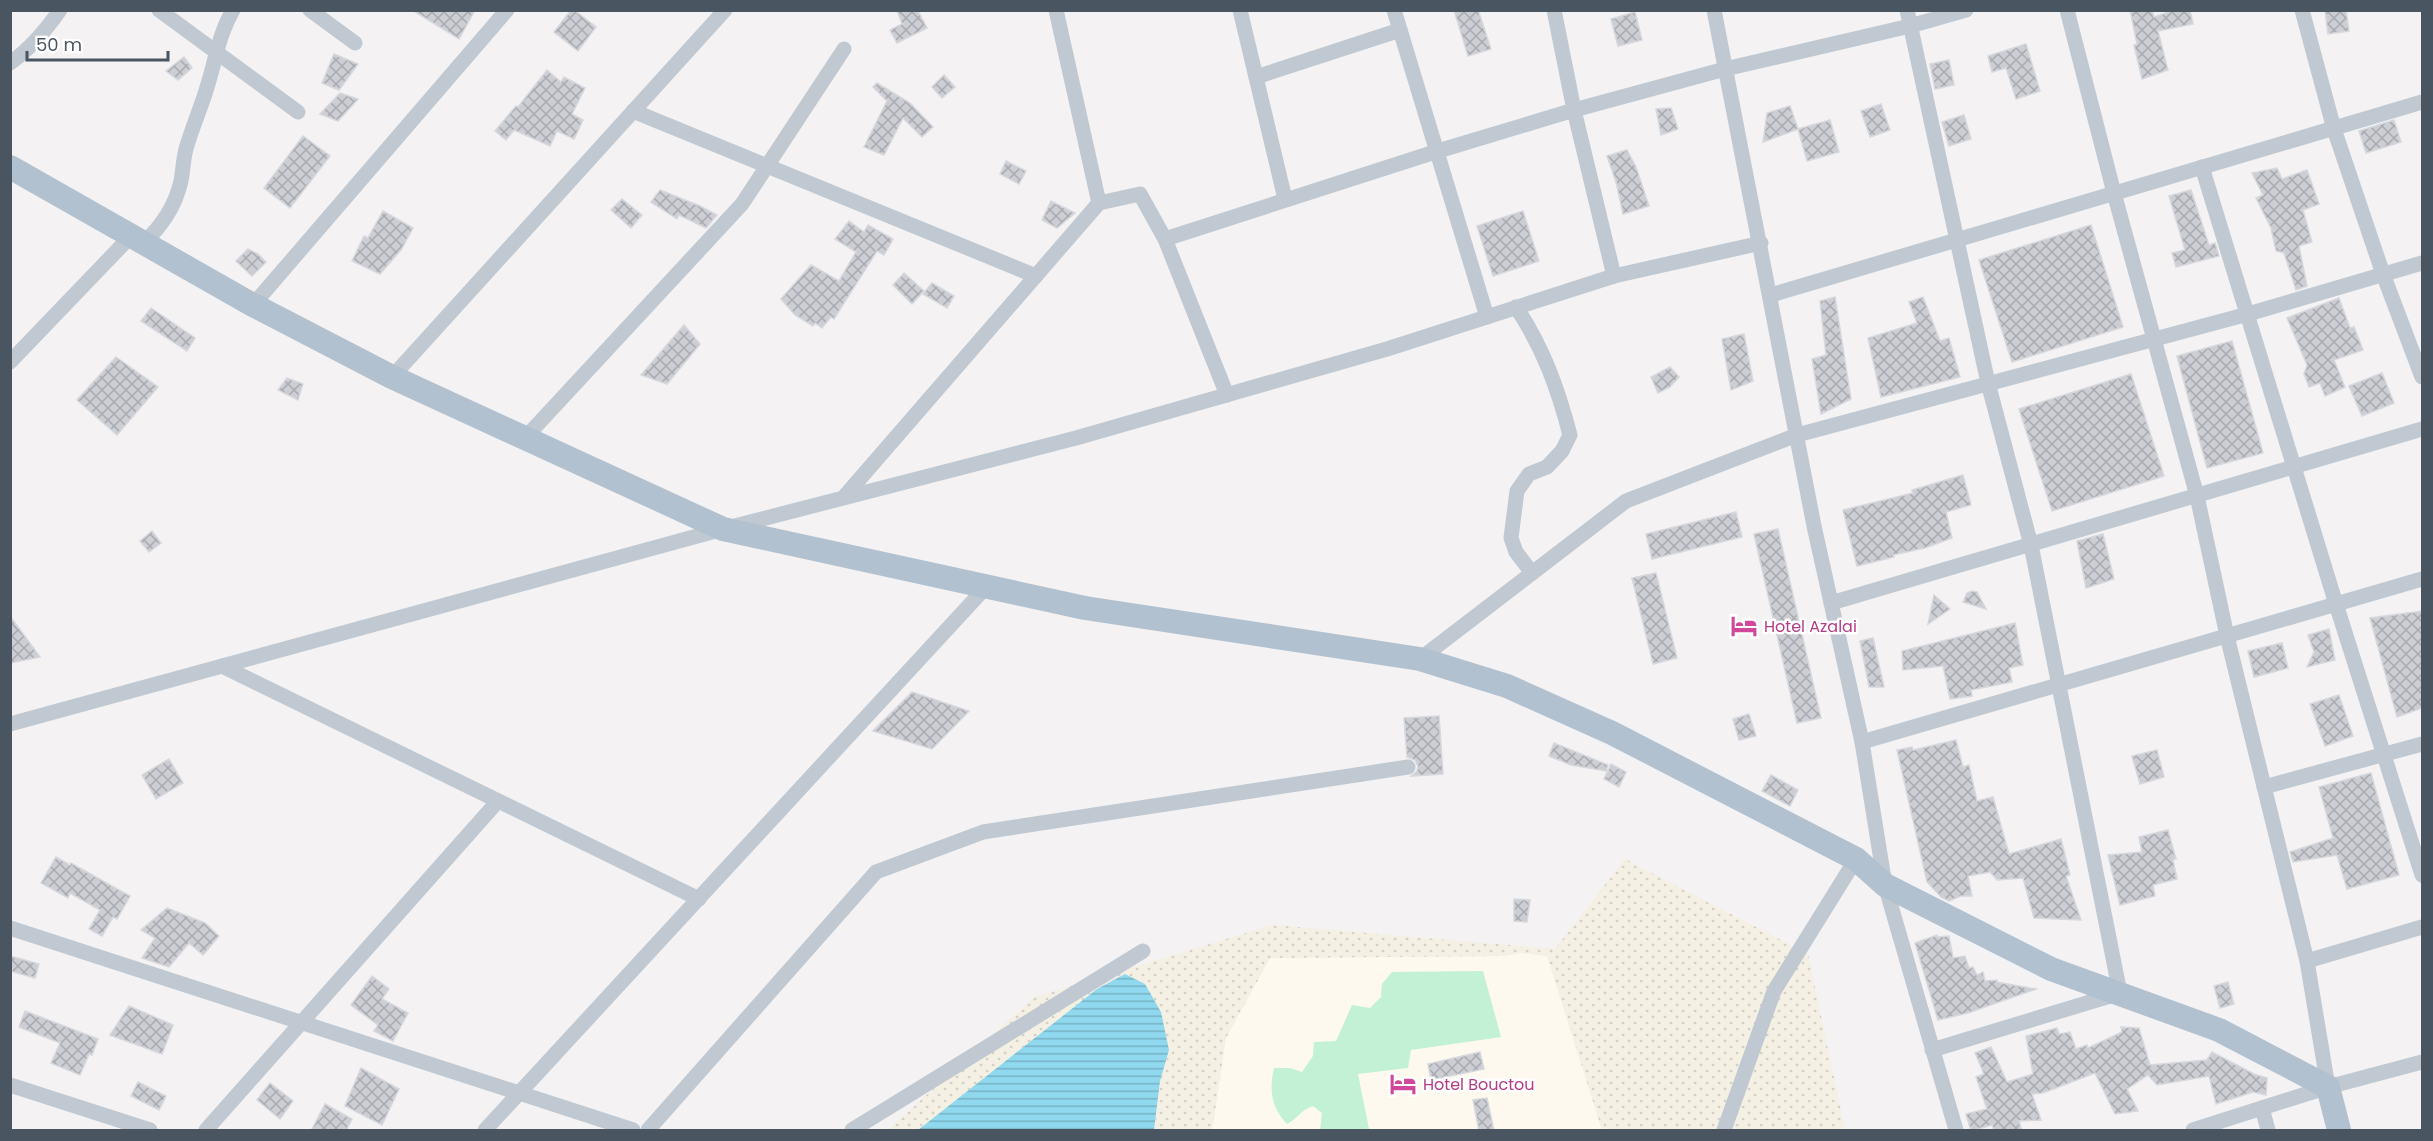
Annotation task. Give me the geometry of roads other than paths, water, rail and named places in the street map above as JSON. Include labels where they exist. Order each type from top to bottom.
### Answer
[{"type":"main road","points":[[10,167],[253,305],[392,377],[723,529],[1085,608],[1420,659],[1507,686],[1612,733],[1856,859],[1885,885],[2051,969],[2219,1030],[2328,1087],[2339,1131]]},
{"type":"street","points":[[10,63],[22,55],[49,26],[60,10]]},
{"type":"street","points":[[159,10],[298,112]]},
{"type":"street","points":[[10,362],[137,239],[164,221],[173,206],[181,182],[185,153],[194,120],[208,86],[220,37],[233,10]]},
{"type":"street","points":[[310,10],[355,43]]},
{"type":"street","points":[[253,305],[507,10]]},
{"type":"street","points":[[392,377],[725,10]]},
{"type":"street","points":[[1056,10],[1099,203]]},
{"type":"street","points":[[1394,10],[1487,317]]},
{"type":"street","points":[[1554,10],[1574,110],[1614,276]]},
{"type":"street","points":[[1714,10],[1797,435],[1862,742],[1885,885],[1956,1131]]},
{"type":"street","points":[[1907,10],[1989,383],[2031,545],[2120,993],[1932,1050]]},
{"type":"street","points":[[1165,239],[1438,151],[1574,110],[1725,69],[1910,26],[1966,10]]},
{"type":"street","points":[[2067,10],[2114,193],[2197,496],[2227,636],[2307,962],[2328,1087]]},
{"type":"street","points":[[2302,10],[2334,129],[2383,274],[2422,377]]},
{"type":"street","points":[[1239,13],[1285,200]]},
{"type":"street","points":[[1256,77],[1400,30]]},
{"type":"street","points":[[525,438],[742,204],[844,49]]},
{"type":"street","points":[[1771,295],[2422,102]]},
{"type":"street","points":[[633,111],[1036,276]]},
{"type":"street","points":[[2202,167],[2422,875]]},
{"type":"street","points":[[844,497],[1099,203],[1140,194],[1165,239],[1227,395]]},
{"type":"street","points":[[10,724],[723,529],[1076,438],[1387,349],[1614,276],[1761,243]]},
{"type":"street","points":[[1420,659],[1626,501],[1797,435],[2248,314],[2422,262]]},
{"type":"street","points":[[1516,307],[1535,335],[1548,365],[1570,435],[1562,451],[1547,467],[1529,474],[1517,491],[1511,538],[1516,552],[1532,573]]},
{"type":"street","points":[[1831,603],[2422,429]]},
{"type":"street","points":[[1862,742],[2422,579]]},
{"type":"street","points":[[485,1131],[987,586]]},
{"type":"street","points":[[222,666],[699,899]]},
{"type":"street","points":[[2264,787],[2422,744]]},
{"type":"street","points":[[648,1131],[876,872],[983,832],[1408,767]]},
{"type":"street","points":[[206,1131],[498,801]]},
{"type":"street","points":[[1724,1131],[1774,991],[1856,859]]},
{"type":"street","points":[[2307,962],[2422,927]]},
{"type":"street","points":[[10,928],[633,1131]]},
{"type":"street","points":[[852,1131],[1143,951]]},
{"type":"street","points":[[2193,1131],[2328,1087],[2422,1062]]},
{"type":"street","points":[[10,1084],[150,1131]]},
{"type":"street","points":[[2262,1108],[2268,1131]]},
{"type":"water","points":[[1125,974],[1145,984],[1161,1012],[1169,1050],[1160,1081],[1154,1130],[918,1130],[1097,989]]},
{"type":"place","name":"Hotel Azalai","points":[[1744,626]]},
{"type":"place","name":"Hotel Bouctou","points":[[1403,1084]]}]
